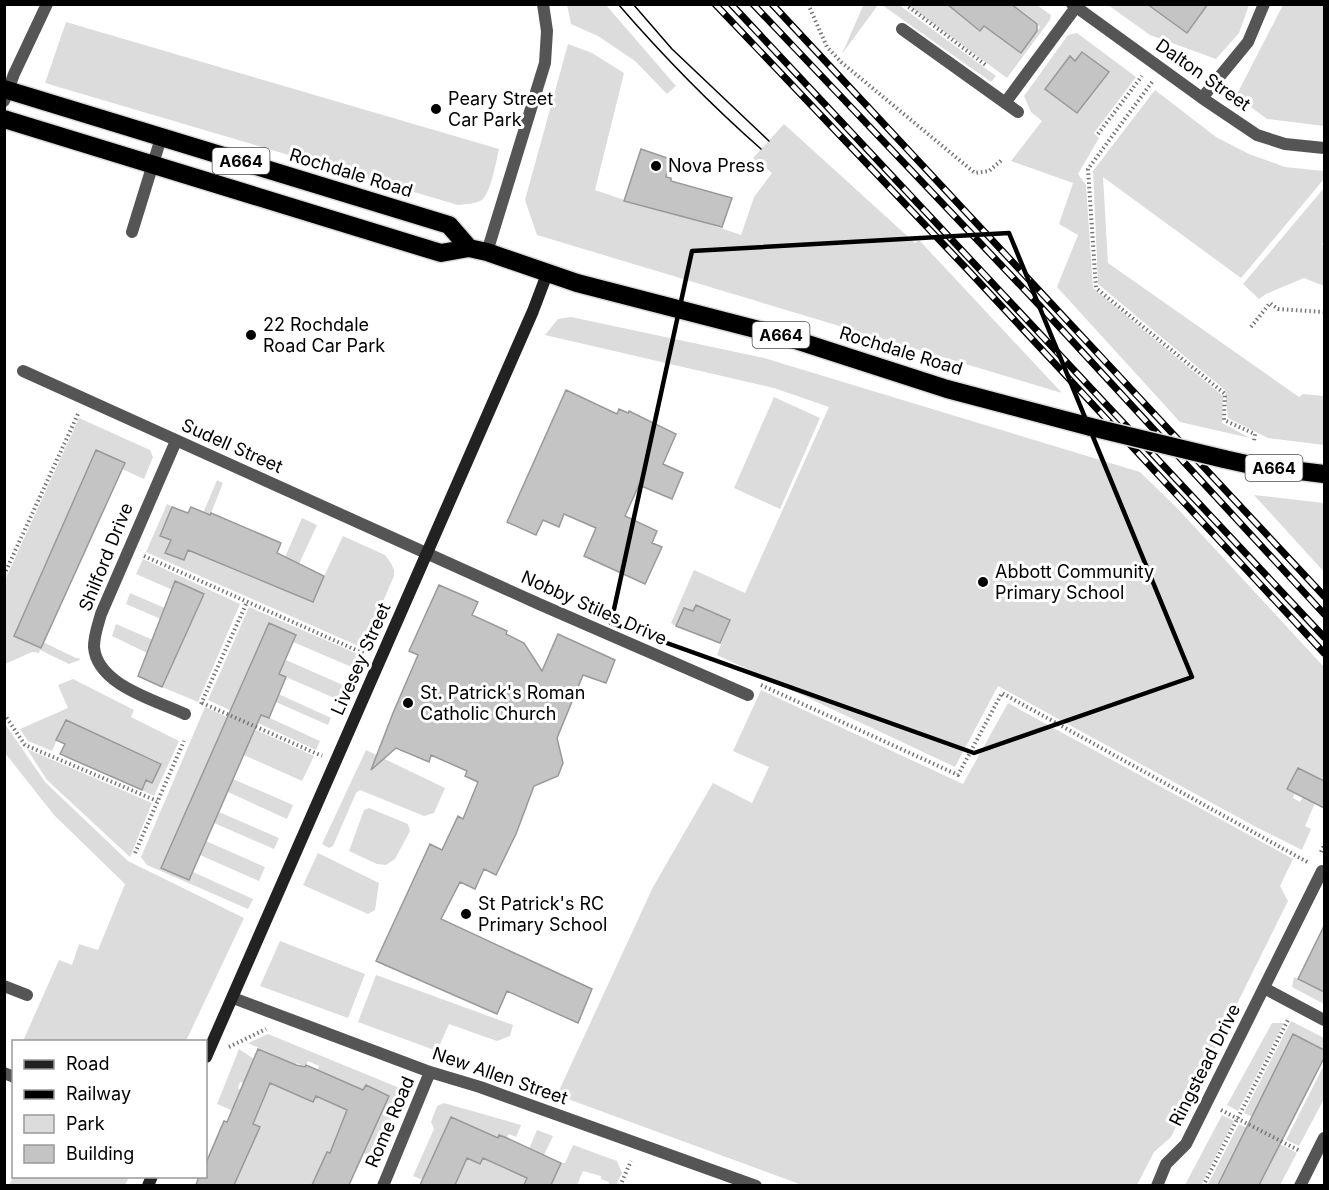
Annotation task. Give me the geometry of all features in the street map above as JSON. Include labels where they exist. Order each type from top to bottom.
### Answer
[{"type":"highway","name":"Rochdale Road","points":[[6,93],[450,225],[478,250],[547,274],[638,300],[786,337],[947,388],[1091,427],[1251,465],[1324,474]]},
{"type":"highway","name":"Rochdale Road","points":[[4,118],[441,253],[478,250]]},
{"type":"street","points":[[6,93],[46,4]]},
{"type":"street","points":[[478,250],[545,63],[547,31],[543,4]]},
{"type":"street","points":[[1202,98],[1248,42],[1264,4]]},
{"type":"street","points":[[1005,103],[1074,6]]},
{"type":"street","name":"Dalton Street","points":[[1074,6],[1257,135],[1286,144],[1324,148]]},
{"type":"street","points":[[903,29],[1018,112]]},
{"type":"street","points":[[132,232],[161,138]]},
{"type":"street","name":"Livesey Street","points":[[207,1055],[533,311],[547,274]]},
{"type":"street","name":"Sudell Street","points":[[23,371],[426,553]]},
{"type":"street","name":"Shilford Drive","points":[[176,441],[101,614],[94,649],[101,668],[111,678],[185,714]]},
{"type":"street","name":"Nobby Stiles Drive","points":[[426,553],[748,695]]},
{"type":"street","name":"Ringstead Drive","points":[[1156,1185],[1166,1164],[1186,1144],[1322,872]]},
{"type":"street","points":[[4,986],[27,995]]},
{"type":"street","points":[[1264,988],[1324,1020]]},
{"type":"street","name":"New Allen Street","points":[[233,998],[430,1072],[480,1087],[756,1185]]},
{"type":"street","name":"Rome Road","points":[[382,1185],[430,1072]]},
{"type":"street","points":[[1300,1185],[1324,1138]]},
{"type":"path","points":[[808,4],[827,47],[841,62],[975,172],[989,171],[1003,159]]},
{"type":"path","points":[[905,4],[989,67]]},
{"type":"path","points":[[1098,134],[1143,75]]},
{"type":"path","points":[[1152,82],[1088,169],[1096,288],[1225,394],[1224,420],[1256,435],[1254,441]]},
{"type":"path","points":[[1251,327],[1270,303],[1278,309],[1324,312]]},
{"type":"path","points":[[4,575],[78,413]]},
{"type":"path","points":[[141,554],[366,655]]},
{"type":"path","points":[[247,602],[201,705],[322,756]]},
{"type":"path","points":[[748,695],[762,685],[958,775],[1002,693],[1302,858],[1322,872]]},
{"type":"path","points":[[4,714],[25,745],[157,801]]},
{"type":"path","points":[[135,853],[184,741]]},
{"type":"path","points":[[1321,852],[1324,845]]},
{"type":"path","points":[[1203,1185],[1289,1017]]},
{"type":"path","points":[[228,1048],[266,1029]]},
{"type":"path","points":[[1220,1109],[1303,1153]]},
{"type":"path","points":[[620,1185],[631,1161]]},
{"type":"highlighted area","points":[[1009,233],[1192,677],[974,753],[611,623],[692,251]]},
{"type":"green space","points":[[567,5],[606,5],[676,86],[667,94],[635,61],[598,36],[571,24]]},
{"type":"green space","points":[[878,5],[842,54],[863,6]]},
{"type":"green space","points":[[882,5],[899,5],[996,76],[991,82]]},
{"type":"green space","points":[[908,5],[954,5],[952,8],[980,30],[996,5],[1011,5],[1037,5],[1051,15],[1050,20],[1007,78]],"holes":[[[1011,5],[1040,27],[1021,52]]]},
{"type":"green space","points":[[1108,5],[1147,5],[1187,33],[1208,5],[1249,5],[1239,33],[1216,59],[1150,35]]},
{"type":"green space","points":[[1283,5],[1324,5],[1324,126],[1267,119],[1236,96]]},
{"type":"green space","points":[[66,22],[499,149],[488,190],[482,200],[458,205],[45,83]]},
{"type":"green space","points":[[1077,33],[1136,77],[1094,133],[1099,138],[1078,174],[1086,185],[1093,288],[1223,396],[1222,423],[1250,438],[1180,422],[1057,287],[1078,235],[1059,224],[1073,183],[1011,161],[1042,121],[1031,112],[1024,96],[1068,35]],"holes":[[[1082,52],[1109,72],[1077,113],[1045,88],[1049,84],[1054,88],[1061,79],[1056,74],[1059,70],[1065,75],[1072,65],[1066,61],[1069,57],[1075,61]]]},
{"type":"green space","points":[[568,44],[592,53],[624,73],[595,190],[741,235],[754,197],[772,173],[753,158],[784,124],[915,243],[919,240],[1062,393],[537,235],[525,200]]},
{"type":"green space","points":[[1155,90],[1216,137],[1249,154],[1285,167],[1324,171],[1324,179],[1241,278],[1103,177],[1108,263],[1299,397],[1303,394],[1324,396],[1324,445],[1268,438],[1228,418],[1225,390],[1098,284],[1093,171]]},
{"type":"green space","points":[[1324,188],[1324,240],[1322,244],[1324,246],[1324,286],[1304,278],[1259,299],[1243,284]]},
{"type":"green space","name":"Abbott Community Primary School","points":[[571,317],[764,358],[1140,472],[1179,510],[1324,667],[1324,781],[1298,768],[1287,789],[1295,793],[1293,798],[1300,802],[1303,797],[1315,803],[1305,826],[1311,829],[1302,850],[998,686],[955,767],[717,655],[730,619],[696,605],[693,611],[684,608],[676,626],[671,623],[694,570],[745,593],[829,407],[774,388],[545,335],[558,319]]},
{"type":"green space","points":[[774,397],[820,418],[780,509],[734,488]]},
{"type":"green space","points":[[79,418],[150,450],[153,457],[144,479],[122,469],[124,463],[96,450],[14,636],[40,648],[43,642],[80,660],[69,664],[40,650],[39,653],[32,652],[5,664],[5,580]]},
{"type":"green space","points":[[217,480],[223,483],[208,521],[201,518]]},
{"type":"green space","points":[[1254,495],[1324,503],[1324,572]]},
{"type":"green space","points":[[167,504],[172,507],[160,536],[171,540],[166,553],[184,560],[189,549],[312,602],[343,536],[385,555],[394,570],[394,576],[363,648],[146,552]]},
{"type":"green space","points":[[302,518],[317,525],[299,564],[285,557]]},
{"type":"green space","points":[[143,559],[240,604],[198,702],[162,687],[204,594],[179,583],[175,591],[136,574]]},
{"type":"green space","points":[[130,593],[167,609],[163,620],[126,604]]},
{"type":"green space","points":[[249,607],[360,655],[354,668],[293,642],[296,635],[235,702],[320,741],[316,750],[208,700]]},
{"type":"green space","points":[[116,624],[153,640],[147,653],[112,636]]},
{"type":"green space","points":[[286,660],[345,686],[339,700],[279,674]]},
{"type":"green space","points":[[73,679],[134,710],[131,717],[179,741],[154,796],[142,790],[146,780],[152,783],[161,763],[66,720],[52,751],[28,741],[20,729],[68,708],[58,685]]},
{"type":"green space","points":[[761,690],[963,784],[1008,703],[1293,859],[1280,886],[1288,901],[1171,1137],[1154,1152],[1137,1185],[802,1185],[557,1095],[653,887],[713,783],[752,803],[769,767],[733,751]]},
{"type":"green space","points":[[272,691],[331,718],[328,725],[269,699]]},
{"type":"green space","points":[[205,707],[314,756],[302,781],[244,755],[250,739],[223,727],[161,868],[189,880],[193,872],[253,899],[248,909],[147,865],[141,857]]},
{"type":"green space","points":[[5,724],[45,782],[128,861],[244,918],[186,1040],[23,1040],[59,960],[72,965],[79,944],[98,950],[125,884],[54,815],[5,753]]},
{"type":"green space","points":[[27,749],[152,803],[130,857],[47,780]]},
{"type":"green space","points":[[366,750],[445,788],[434,813],[424,816],[360,790],[356,793],[333,846],[329,848],[322,844]]},
{"type":"green space","points":[[233,779],[293,805],[287,819],[228,792]]},
{"type":"green space","points":[[369,808],[408,824],[410,831],[395,859],[386,865],[377,864],[349,851],[364,810]]},
{"type":"green space","points":[[219,812],[279,838],[274,849],[214,823]]},
{"type":"green space","points":[[206,841],[265,867],[259,881],[200,855]]},
{"type":"green space","points":[[318,853],[379,883],[375,910],[368,914],[303,885]]},
{"type":"green space","points":[[280,941],[365,974],[348,1018],[260,986]]},
{"type":"green space","points":[[376,975],[513,1025],[510,1036],[497,1041],[449,1024],[437,1051],[358,1022]]},
{"type":"green space","points":[[1294,977],[1324,992],[1324,1004],[1292,987]]},
{"type":"green space","points":[[1291,1021],[1324,1038],[1324,1050],[1293,1034],[1294,1052],[1285,1048],[1281,1057],[1289,1061],[1283,1074],[1275,1070],[1271,1078],[1272,1096],[1264,1092],[1260,1100],[1268,1104],[1253,1117],[1244,1113]]},
{"type":"green space","points":[[1272,1023],[1284,1023],[1238,1111],[1227,1105]]},
{"type":"green space","points":[[268,1034],[402,1089],[405,1096],[399,1113],[392,1117],[372,1157],[363,1153],[326,1152],[321,1166],[324,1168],[317,1185],[234,1185],[259,1127],[233,1115],[234,1111],[217,1104],[239,1049],[254,1059],[244,1083],[240,1082],[238,1088],[256,1115],[280,1058],[248,1043]],"holes":[[[308,1061],[319,1066],[317,1072],[325,1075],[313,1101],[286,1089],[297,1063],[305,1067]]]},
{"type":"green space","points":[[1324,1065],[1324,1099],[1299,1146],[1286,1140]]},
{"type":"green space","points":[[444,1103],[521,1125],[516,1137],[509,1134],[506,1138],[499,1136],[488,1160],[527,1178],[524,1185],[421,1185],[423,1180],[413,1176],[434,1129],[431,1122],[437,1106]],"holes":[[[451,1118],[473,1128],[472,1133],[490,1141],[480,1163],[461,1155],[460,1157],[466,1160],[463,1168],[456,1165],[453,1170],[432,1160]]]},
{"type":"green space","points":[[1222,1115],[1234,1121],[1201,1185],[1185,1185]]},
{"type":"green space","points":[[1239,1124],[1247,1128],[1237,1171],[1229,1185],[1220,1181],[1218,1184],[1221,1185],[1207,1186]]},
{"type":"green space","points":[[537,1130],[553,1136],[544,1155],[529,1149]]},
{"type":"green space","points":[[1280,1144],[1297,1153],[1280,1185],[1259,1186]]},
{"type":"green space","points":[[573,1145],[617,1161],[622,1173],[616,1185],[608,1185],[609,1182],[601,1179],[601,1176],[583,1171],[577,1185],[551,1186],[561,1163],[565,1163]]},
{"type":"green space","points":[[13,1178],[128,1178],[125,1185],[9,1185]]},
{"type":"building","points":[[947,4],[1011,4],[1037,24],[1037,31],[1021,53],[984,26],[980,31]]},
{"type":"building","points":[[1147,4],[1208,4],[1187,33]]},
{"type":"building","points":[[1082,52],[1109,72],[1077,113],[1045,89],[1070,56],[1075,61]]},
{"type":"building","points":[[641,149],[670,159],[666,177],[671,178],[671,181],[732,198],[722,227],[624,201]]},
{"type":"building","points":[[566,390],[617,414],[619,409],[628,413],[629,411],[676,434],[663,464],[683,473],[672,499],[639,485],[625,516],[657,531],[652,543],[662,547],[645,584],[584,556],[596,528],[564,514],[559,527],[543,520],[536,535],[507,522]]},
{"type":"building","points":[[96,450],[125,463],[41,648],[14,636]]},
{"type":"building","points":[[172,507],[188,513],[191,507],[210,515],[211,513],[281,543],[277,553],[324,576],[313,602],[188,550],[184,560],[165,553],[171,540],[160,536]]},
{"type":"building","points":[[175,581],[204,594],[162,687],[138,676]]},
{"type":"building","points":[[439,585],[478,602],[472,615],[507,631],[506,634],[524,643],[542,671],[558,634],[615,660],[606,683],[583,675],[557,738],[563,763],[558,776],[534,786],[516,834],[496,875],[484,869],[475,889],[460,882],[441,919],[592,989],[578,1023],[507,991],[497,1014],[376,961],[430,844],[442,850],[458,816],[463,819],[478,782],[465,776],[467,771],[431,755],[429,762],[396,748],[371,770],[418,655],[409,651]]},
{"type":"building","points":[[696,605],[730,620],[720,643],[676,626],[684,608],[693,611]]},
{"type":"building","points":[[269,623],[296,635],[279,674],[286,677],[269,718],[261,715],[189,880],[161,868]]},
{"type":"building","points":[[66,720],[161,764],[152,783],[146,780],[142,790],[60,754],[65,744],[56,740]]},
{"type":"building","points":[[1298,768],[1324,781],[1324,808],[1287,789]]},
{"type":"building","points":[[1324,926],[1324,992],[1298,979]]},
{"type":"building","points":[[1293,1034],[1324,1050],[1324,1058],[1259,1185],[1218,1185]]},
{"type":"building","points":[[258,1049],[296,1065],[305,1067],[306,1065],[363,1090],[366,1085],[389,1096],[349,1185],[312,1185],[327,1152],[330,1153],[347,1110],[316,1096],[313,1102],[270,1083],[253,1124],[260,1127],[234,1185],[196,1185],[198,1178],[207,1178],[207,1161],[224,1121],[227,1122]]},
{"type":"building","points":[[451,1117],[498,1138],[499,1135],[507,1138],[561,1163],[551,1185],[524,1185],[527,1178],[483,1158],[480,1164],[467,1158],[455,1185],[420,1185]]},
{"type":"tram line","points":[[618,4],[687,79],[761,149]]},
{"type":"tram line","points":[[633,4],[672,49],[769,141]]},
{"type":"railway","points":[[715,4],[966,268],[1324,653]]},
{"type":"railway","points":[[731,4],[1324,637]]},
{"type":"railway","points":[[753,4],[1040,306],[1324,614]]},
{"type":"railway","points":[[772,4],[1324,596]]},
{"type":"place","name":"Peary Street Car Park","points":[[436,109]]},
{"type":"place","name":"Nova Press","points":[[656,166]]},
{"type":"place","name":"22 Rochdale Road Car Park","points":[[251,335]]},
{"type":"place","name":"Abbott Community Primary School","points":[[983,582]]},
{"type":"place","name":"St. Patrick's Roman Catholic Church","points":[[408,703]]},
{"type":"place","name":"St Patrick's RC Primary School","points":[[466,914]]}]
